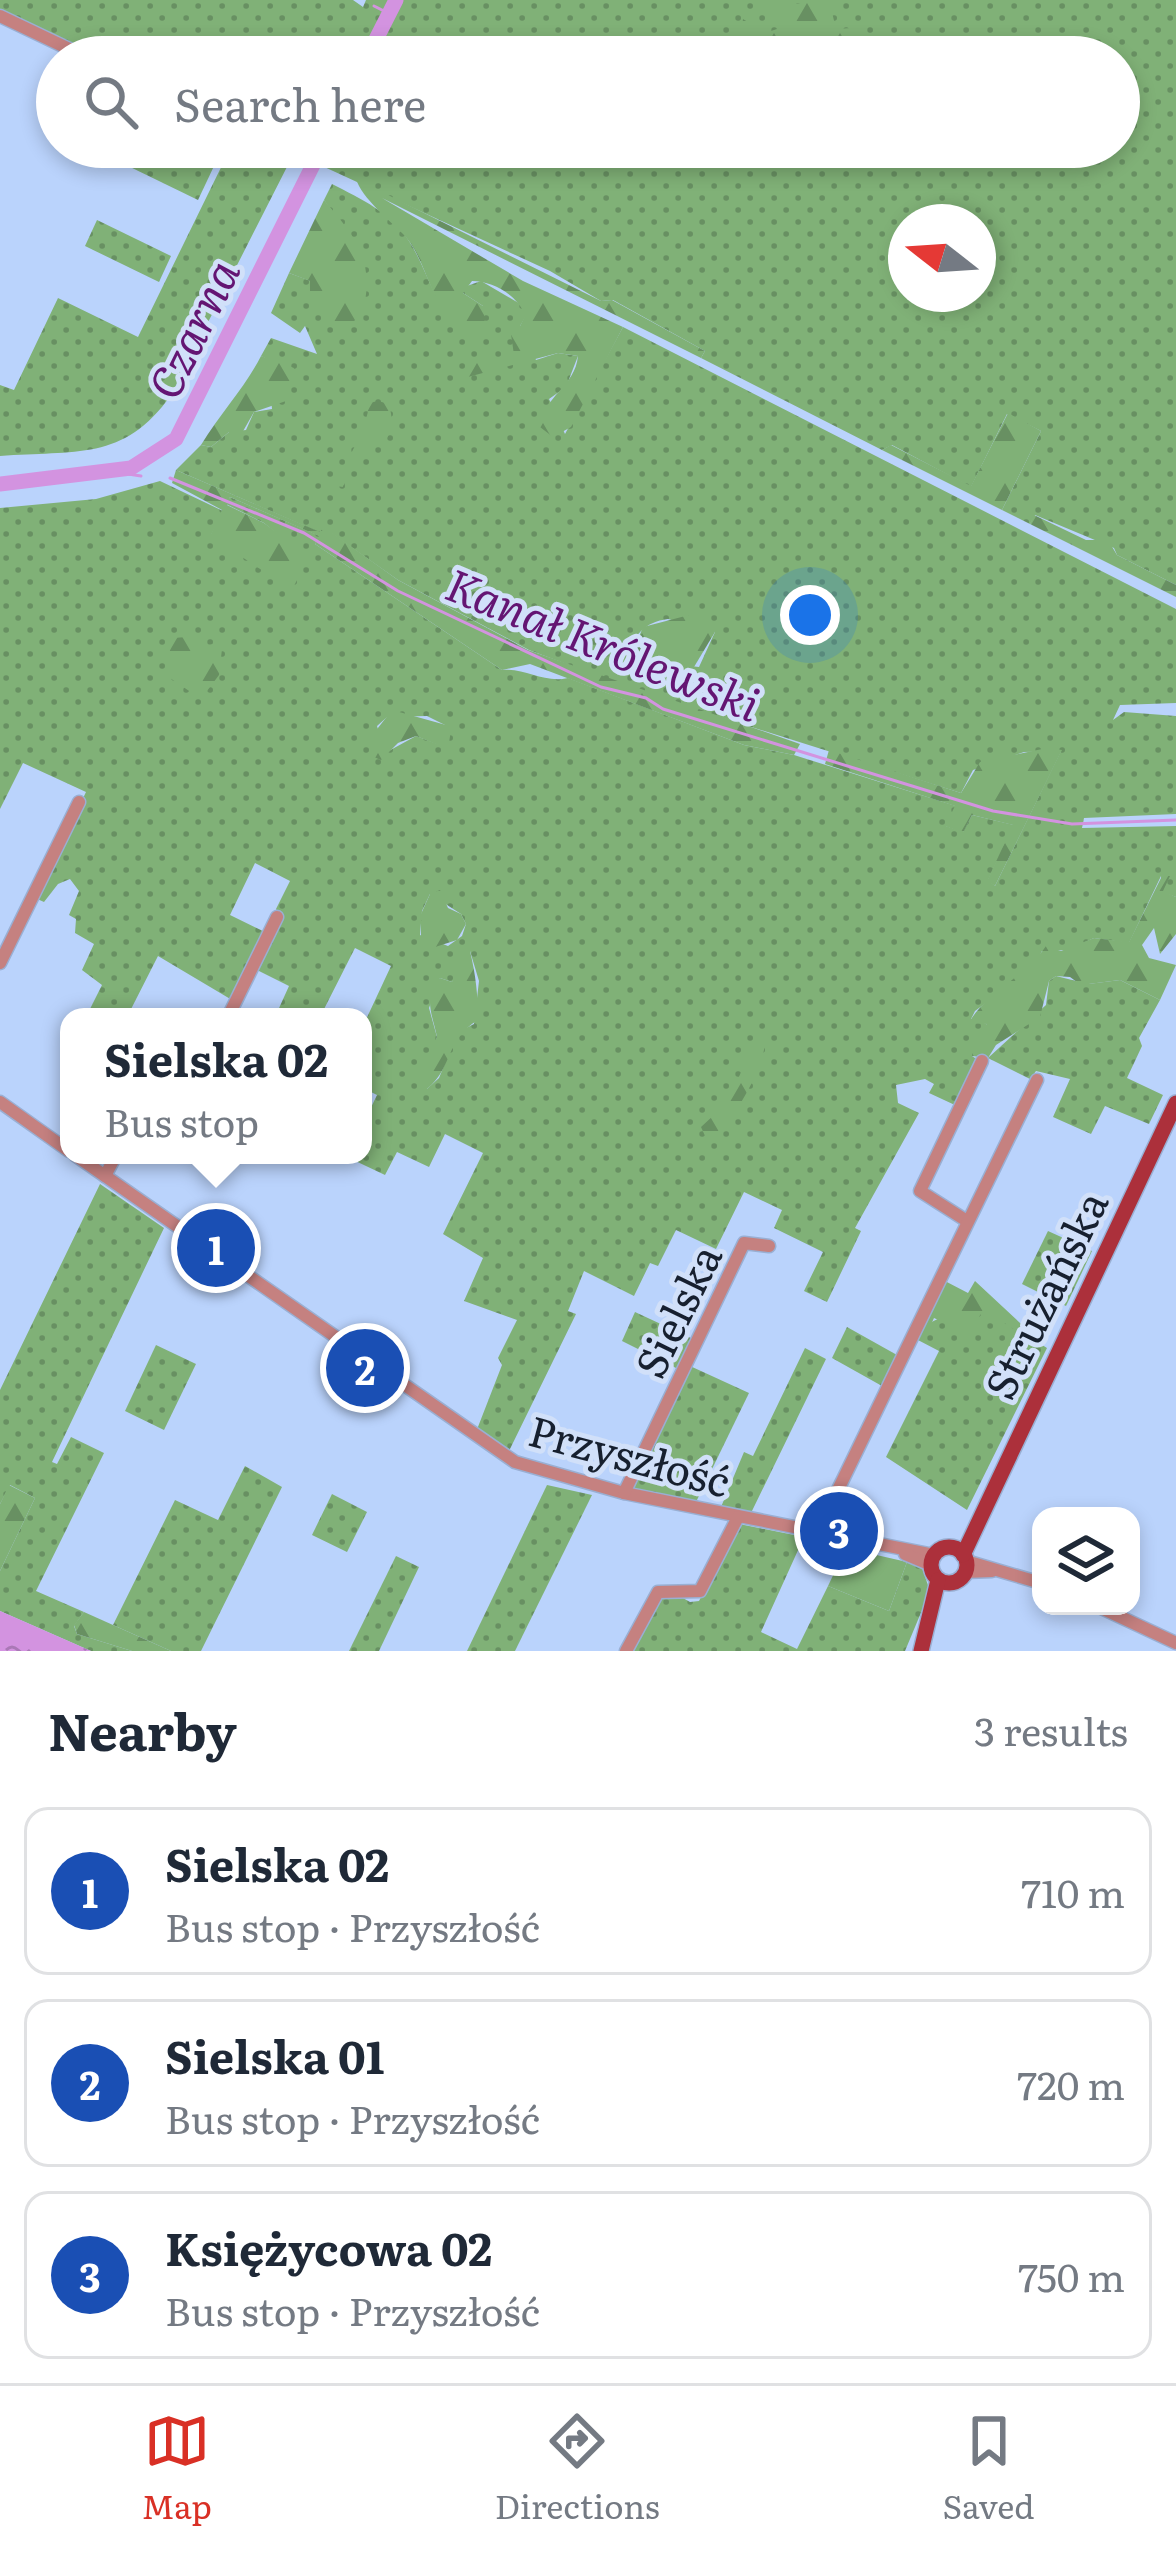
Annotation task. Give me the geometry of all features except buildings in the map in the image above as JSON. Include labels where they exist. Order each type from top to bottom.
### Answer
[{"type":"main road","name":"Strużańska","points":[[961,1559],[1176,1103]]},
{"type":"main road","points":[[938,1571],[961,1559]]},
{"type":"main road","points":[[938,1571],[961,1559]]},
{"type":"main road","points":[[921,1651],[934,1609],[938,1571]]},
{"type":"street","points":[[0,16],[42,36]]},
{"type":"street","points":[[0,963],[79,802]]},
{"type":"street","points":[[232,1008],[277,917]]},
{"type":"street","points":[[967,1221],[920,1191],[982,1061]]},
{"type":"street","points":[[817,1533],[1037,1080]]},
{"type":"street","name":"Przyszłość","points":[[0,1102],[60,1144]]},
{"type":"street","name":"Przyszłość","points":[[88,1164],[492,1448],[543,1473],[899,1550],[938,1571]]},
{"type":"street","points":[[105,1176],[111,1164]]},
{"type":"street","name":"Sielska","points":[[624,1493],[744,1243],[769,1246]]},
{"type":"street","points":[[626,1651],[658,1592],[700,1592],[739,1517]]},
{"type":"street","points":[[961,1559],[1032,1580]]},
{"type":"street","points":[[1116,1615],[1176,1643]]},
{"type":"green space","points":[[0,0],[353,0],[363,7],[366,0],[1176,0],[1176,585],[1117,555],[1114,548],[1035,515],[1030,524],[1002,510],[1041,431],[1007,414],[971,487],[892,445],[882,450],[701,358],[705,351],[613,300],[601,301],[550,271],[327,168],[1140,168],[1140,36],[54,36],[0,10]]},
{"type":"green space","points":[[763,0],[795,4],[822,0],[831,8],[836,29],[852,28],[851,36],[748,36],[743,19],[765,33],[780,28]]},
{"type":"green space","points":[[132,168],[213,168],[198,200]]},
{"type":"green space","points":[[221,168],[286,168],[171,395],[153,417],[135,432],[96,448],[0,456],[0,385],[14,390],[58,298],[138,337]]},
{"type":"green space","points":[[356,179],[601,301],[612,300],[705,351],[701,358],[382,198],[523,281],[623,327],[571,427],[553,437],[540,427],[543,416],[571,376],[578,356],[558,353],[464,378],[463,370],[480,360],[514,355],[510,327],[520,326],[525,316],[522,309],[504,291],[472,281],[463,293],[483,306],[486,333],[473,337],[458,327],[439,302],[413,247]]},
{"type":"green space","points":[[332,184],[394,222],[452,318],[483,306],[463,293],[464,287],[481,281],[522,305],[526,316],[520,326],[536,360],[558,353],[578,356],[566,387],[549,399],[565,434],[623,327],[1176,609],[1176,703],[1120,705],[1113,720],[1124,712],[1176,716],[1176,814],[1084,818],[1082,828],[1176,826],[1176,897],[1162,892],[1161,876],[1129,943],[1094,938],[1068,950],[1042,951],[1034,967],[975,1011],[971,1019],[987,1024],[972,1056],[978,1060],[957,1106],[929,1093],[934,1084],[925,1079],[896,1085],[898,1103],[919,1113],[855,1228],[861,1231],[827,1302],[804,1291],[823,1252],[774,1228],[782,1210],[744,1192],[716,1249],[676,1230],[658,1266],[650,1263],[634,1296],[584,1271],[568,1311],[576,1314],[509,1451],[476,1432],[502,1365],[498,1358],[517,1320],[464,1301],[483,1258],[443,1234],[483,1153],[445,1134],[429,1167],[397,1152],[385,1175],[362,1164],[372,1164],[372,1105],[377,1095],[372,1092],[371,1008],[391,966],[355,948],[325,1008],[279,1008],[289,986],[255,969],[280,917],[276,909],[290,881],[255,863],[230,915],[265,932],[232,1000],[158,956],[132,1008],[90,1008],[102,985],[82,970],[94,944],[75,933],[76,919],[69,915],[79,891],[70,879],[58,884],[44,902],[35,898],[86,792],[23,763],[0,809],[0,508],[96,499],[160,481],[223,511],[211,535],[291,545],[264,523],[226,504],[230,497],[320,536],[315,544],[502,670],[568,678],[744,745],[794,755],[956,806],[946,826],[963,832],[972,815],[1014,825],[988,880],[995,886],[1061,751],[1024,752],[973,770],[961,793],[647,694],[529,650],[398,580],[324,528],[321,533],[176,470],[201,445],[211,447],[229,432],[246,430],[254,412],[272,409],[267,359],[261,356],[271,338],[317,354],[305,326],[300,333],[271,313],[289,273],[311,281],[359,250],[324,200]],"holes":[[[668,619],[715,632],[699,667],[631,659],[637,637],[646,627]],[[427,716],[445,725],[443,746],[416,736],[385,753],[377,726],[387,717]],[[430,894],[461,914],[466,924],[462,936],[448,946],[420,935],[422,911]],[[470,951],[479,981],[474,1024],[458,1032],[439,1078],[427,1089],[437,1037],[429,1008],[440,978],[452,982]]]},
{"type":"green space","points":[[324,200],[355,241],[367,283],[361,317],[341,328],[319,314],[323,302],[310,294],[310,281],[289,273]]},
{"type":"green space","points":[[97,220],[171,256],[159,282],[85,246]]},
{"type":"green space","points":[[261,356],[294,368],[286,401],[254,412],[242,433],[229,432],[211,447],[201,445],[247,379]]},
{"type":"green space","points":[[369,403],[389,404],[388,436],[381,445],[364,443],[343,487],[336,486]]},
{"type":"green space","points":[[1008,413],[1041,431],[1002,510],[882,450],[891,445],[971,486]]},
{"type":"green space","points":[[176,470],[320,532],[324,527],[398,580],[528,650],[800,744],[794,755],[744,745],[530,664],[502,670],[315,544],[319,536],[230,497],[227,505],[264,523],[309,556],[292,590],[210,536],[222,510],[172,483]]},
{"type":"green space","points":[[1034,515],[1086,540],[1108,540],[1117,555],[1176,585],[1176,597],[1030,524]]},
{"type":"green space","points":[[708,614],[715,632],[691,672],[630,659],[643,627]]},
{"type":"green space","points":[[187,637],[197,646],[216,644],[222,649],[219,675],[201,699],[164,674],[173,638]]},
{"type":"green space","points":[[392,710],[446,725],[451,730],[448,749],[416,736],[398,743],[381,760],[374,757],[367,742]]},
{"type":"green space","points":[[1047,748],[1062,750],[995,886],[987,881],[1013,825],[972,815],[963,833],[945,826],[955,806],[825,764],[829,750],[961,793],[980,762]]},
{"type":"green space","points":[[1162,876],[1170,876],[1163,891],[1176,897],[1176,934],[1160,954],[1154,928],[1142,945],[1149,958],[1176,965],[1160,1000],[1120,980],[1081,985],[1070,977],[1056,976],[1049,981],[1040,1017],[996,1045],[988,1058],[972,1056],[973,1040],[987,1024],[969,1023],[984,1004],[1046,946],[1061,951],[1094,938],[1129,942]]},
{"type":"green space","points":[[440,890],[448,908],[461,914],[466,924],[457,940],[432,948],[421,941],[421,914],[430,894]]},
{"type":"green space","points":[[463,947],[472,960],[478,1020],[460,1036],[427,1089],[420,1078],[437,1037],[431,992],[440,978],[452,982]]},
{"type":"green space","points":[[1056,976],[1088,984],[1120,980],[1160,1000],[1139,1038],[1142,1046],[1127,1078],[1163,1095],[1149,1124],[1105,1106],[1091,1134],[1053,1117],[1070,1079],[1036,1071],[1030,1079],[988,1058],[1046,1005],[1049,981]]},
{"type":"green space","points":[[765,1038],[745,1096],[725,1124],[706,1138],[701,1127],[728,1102],[755,1040]]},
{"type":"green space","points":[[100,1184],[164,1228],[52,1462],[57,1464],[71,1437],[104,1453],[36,1591],[84,1612],[74,1626],[77,1634],[132,1651],[91,1651],[0,1611],[0,1571],[35,1498],[10,1485],[0,1504],[0,1390]]},
{"type":"green space","points":[[1048,1231],[1092,1251],[1066,1306],[1022,1284]]},
{"type":"green space","points":[[943,1280],[968,1293],[975,1281],[1034,1336],[1029,1339],[984,1310],[967,1333],[934,1318],[928,1331],[920,1330]]},
{"type":"green space","points":[[984,1309],[1047,1348],[967,1510],[886,1457],[939,1351],[916,1339],[937,1319]]},
{"type":"green space","points":[[635,1312],[693,1339],[678,1369],[622,1341]]},
{"type":"green space","points":[[847,1327],[897,1355],[882,1386],[832,1358]]},
{"type":"green space","points":[[156,1345],[196,1364],[164,1430],[125,1411]]},
{"type":"green space","points":[[805,1348],[826,1359],[751,1513],[721,1507],[744,1452],[753,1456]]},
{"type":"green space","points":[[690,1366],[749,1393],[696,1502],[633,1489]]},
{"type":"green space","points":[[245,1466],[282,1487],[201,1651],[171,1651],[113,1625],[175,1500],[218,1520]]},
{"type":"green space","points":[[9,1485],[35,1498],[0,1571],[0,1504]]},
{"type":"green space","points":[[547,1485],[592,1495],[515,1651],[467,1651]]},
{"type":"green space","points":[[332,1494],[367,1512],[347,1552],[312,1535]]},
{"type":"green space","points":[[739,1524],[804,1537],[761,1632],[797,1649],[828,1586],[889,1611],[907,1562],[922,1568],[930,1591],[905,1651],[630,1651],[659,1595],[674,1593],[690,1602],[699,1601]]},
{"type":"green space","points":[[846,1548],[907,1562],[889,1611],[828,1586]]},
{"type":"green space","points":[[396,1556],[419,1567],[379,1651],[349,1651]]},
{"type":"green space","points":[[84,1612],[171,1651],[132,1651],[77,1634],[74,1625]]},
{"type":"water","points":[[0,1611],[91,1651],[0,1651]]},
{"type":"waterway","name":"Czarna","points":[[378,36],[396,0]]},
{"type":"waterway","points":[[374,6],[388,13]]},
{"type":"waterway","name":"Czarna","points":[[0,484],[131,468],[176,439],[312,168]]},
{"type":"waterway","name":"Kanał Królewski","points":[[115,472],[141,476]]},
{"type":"waterway","name":"Kanał Królewski","points":[[170,478],[304,533],[398,591],[601,687],[646,698],[663,709],[993,811],[1072,824],[1176,820]]},
{"type":"place","name":"Sielska 02","points":[[216,1248]]},
{"type":"place","name":"Sielska 01","points":[[365,1368]]},
{"type":"place","name":"Księżycowa 02","points":[[839,1531]]}]
